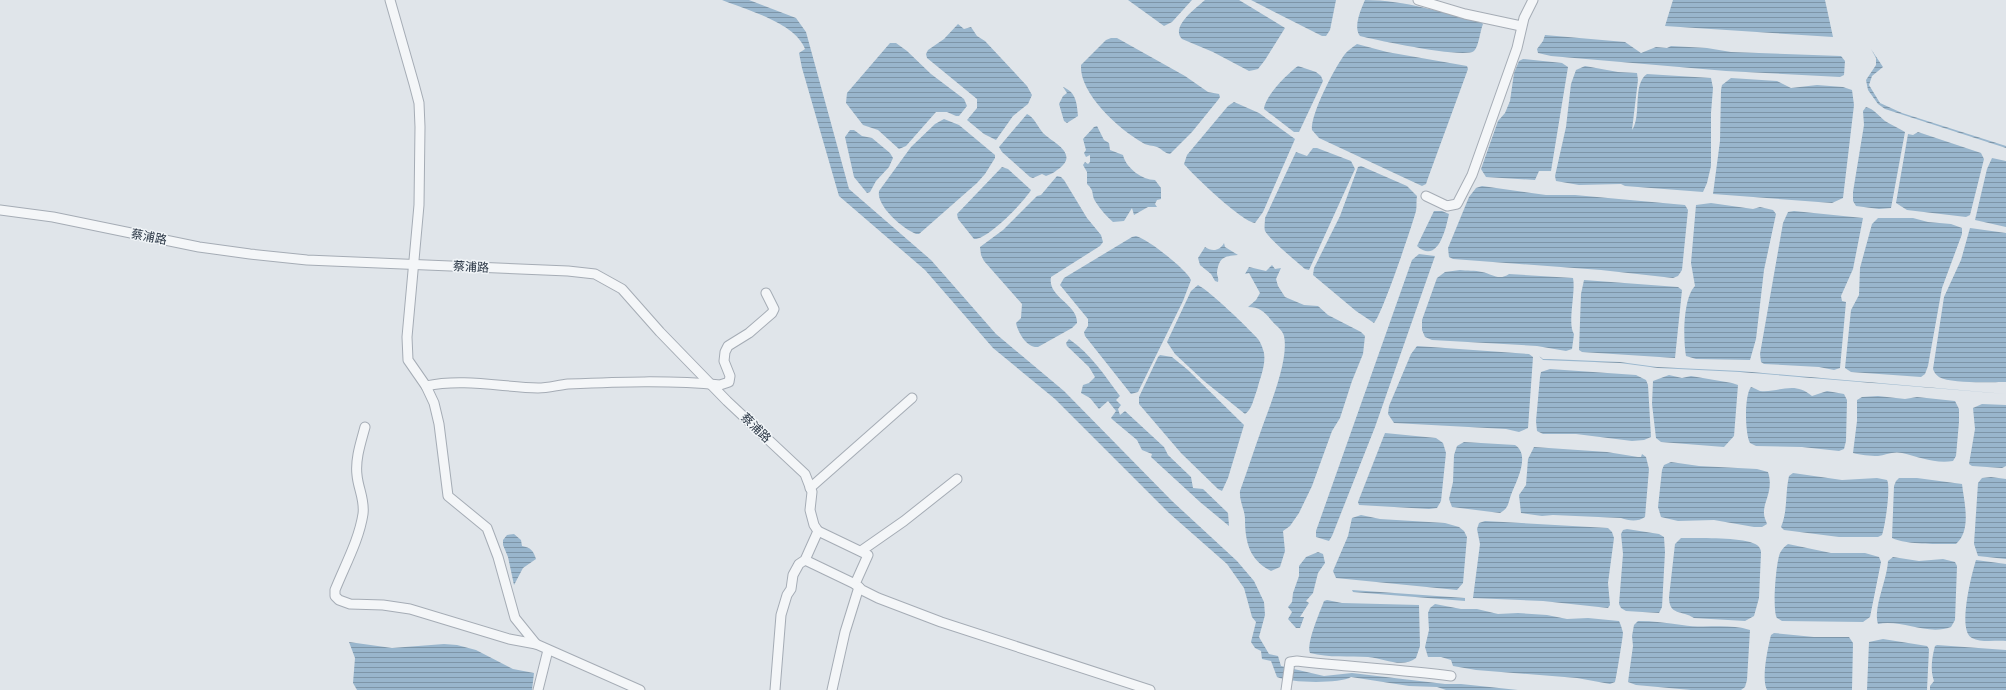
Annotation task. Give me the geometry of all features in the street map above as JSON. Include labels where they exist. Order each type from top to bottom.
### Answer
[{"type":"street","points":[[390,0],[406,53],[418,103],[420,127],[419,205],[407,337],[408,360],[426,386],[434,402],[439,424],[448,496],[487,528],[498,557],[509,601],[516,618],[536,644]]},
{"type":"street","points":[[1418,0],[1466,14],[1521,26]]},
{"type":"street","points":[[1426,196],[1447,206],[1457,204],[1462,197],[1472,175],[1475,162],[1517,48],[1521,26],[1533,0]]},
{"type":"street","name":"蔡浦路","points":[[0,210],[53,218],[199,247],[250,254],[307,260],[568,271],[595,274],[622,288],[660,332],[711,384],[805,474],[812,492],[810,510],[814,525],[818,531]]},
{"type":"street","points":[[426,386],[437,384],[497,385],[540,388],[568,384],[720,385],[729,382],[730,376],[724,361],[725,352],[728,346],[755,328],[772,314],[774,309],[766,293]]},
{"type":"street","points":[[810,488],[912,398]]},
{"type":"street","points":[[365,427],[356,464],[363,501],[363,514],[335,590],[335,596],[339,600],[350,604],[383,605],[410,609],[509,639],[536,644],[640,690]]},
{"type":"street","points":[[861,551],[904,521],[957,478]]},
{"type":"street","points":[[775,690],[781,615],[787,595],[791,589],[793,575],[799,564],[805,560],[818,531],[868,554],[857,585],[832,690]]},
{"type":"street","points":[[805,560],[857,585],[878,598],[941,622],[1150,690]]},
{"type":"street","points":[[538,690],[548,650]]},
{"type":"street","points":[[1286,686],[1288,666],[1290,662],[1297,661],[1386,670],[1422,671],[1451,676]]},
{"type":"water","points":[[722,0],[749,0],[796,18],[806,32],[849,189],[931,260],[996,334],[1064,391],[1172,501],[1237,561],[1254,581],[1264,602],[1265,615],[1259,637],[1269,654],[1278,656],[1281,666],[1324,676],[1352,673],[1445,684],[1461,684],[1518,690],[1446,690],[1437,687],[1409,686],[1351,677],[1336,681],[1314,682],[1292,681],[1277,677],[1271,661],[1262,659],[1261,651],[1255,648],[1251,642],[1256,622],[1252,617],[1244,588],[1227,564],[1169,513],[1055,399],[993,348],[925,270],[839,196],[802,68],[799,53],[805,49],[800,40],[792,32],[770,18]]},
{"type":"water","points":[[1128,0],[1192,0],[1172,22],[1164,26]]},
{"type":"water","points":[[1205,0],[1239,0],[1285,28],[1258,69],[1249,71],[1213,52],[1182,39],[1179,34],[1179,29],[1182,23]]},
{"type":"water","points":[[1251,0],[1336,0],[1330,30],[1326,36],[1322,36]]},
{"type":"water","points":[[1365,0],[1395,2],[1481,22],[1483,24],[1476,49],[1467,53],[1454,53],[1419,48],[1360,36],[1357,23]]},
{"type":"water","points":[[1673,0],[1825,0],[1833,37],[1665,26]]},
{"type":"water","points":[[958,24],[964,29],[971,27],[977,36],[985,41],[1027,86],[1032,95],[1028,104],[1013,116],[996,140],[984,134],[967,120],[977,108],[977,99],[927,58],[926,54],[928,50],[944,39]]},
{"type":"water","points":[[1545,35],[1625,42],[1641,53],[1656,47],[1667,48],[1671,46],[1707,48],[1731,52],[1841,56],[1845,61],[1844,75],[1840,77],[1726,71],[1551,56],[1538,53],[1537,49],[1543,41]]},
{"type":"water","points":[[1117,38],[1185,76],[1208,92],[1219,94],[1220,97],[1218,100],[1192,132],[1170,154],[1157,147],[1145,144],[1123,129],[1103,110],[1087,88],[1082,76],[1081,65],[1106,40]]},
{"type":"water","points":[[890,43],[896,43],[907,51],[931,74],[964,99],[967,106],[959,116],[947,112],[936,112],[906,146],[899,149],[878,130],[863,125],[846,103],[847,93]]},
{"type":"water","points":[[1357,44],[1387,52],[1467,66],[1468,69],[1426,184],[1422,186],[1319,138],[1312,130],[1312,123],[1319,103],[1335,69],[1345,54]]},
{"type":"water","points":[[1871,49],[1883,67],[1872,76],[1869,85],[1880,103],[1902,113],[2006,146],[2006,148],[1885,109],[1878,104],[1868,90],[1866,80],[1876,65],[1876,58]]},
{"type":"water","points":[[1523,59],[1562,63],[1568,67],[1551,171],[1539,171],[1535,180],[1486,177],[1481,169],[1498,121],[1505,113],[1510,101],[1514,73],[1519,61]]},
{"type":"water","points":[[1298,66],[1316,72],[1321,76],[1323,81],[1299,132],[1294,132],[1264,109],[1265,104],[1272,92],[1288,74]]},
{"type":"water","points":[[1585,66],[1618,72],[1637,73],[1638,80],[1632,130],[1635,124],[1638,92],[1642,79],[1647,74],[1711,78],[1713,88],[1711,113],[1711,166],[1703,192],[1625,186],[1621,184],[1579,185],[1556,181],[1555,176],[1566,127],[1571,84],[1576,70]]},
{"type":"water","points":[[1731,78],[1777,81],[1791,88],[1817,85],[1843,87],[1852,90],[1854,105],[1843,198],[1832,203],[1713,194],[1720,141],[1721,90],[1722,85]]},
{"type":"water","points":[[1063,87],[1071,92],[1075,98],[1078,111],[1078,116],[1067,123],[1064,121],[1059,104],[1063,96],[1067,93]]},
{"type":"water","points":[[1234,102],[1259,113],[1295,139],[1263,212],[1255,223],[1249,221],[1229,207],[1184,164],[1187,155],[1228,106]]},
{"type":"water","points":[[1866,107],[1874,111],[1885,121],[1905,132],[1891,208],[1879,209],[1856,206],[1853,201],[1853,192],[1864,125],[1863,111]]},
{"type":"water","points":[[1027,114],[1034,120],[1043,133],[1063,149],[1066,154],[1064,164],[1055,172],[1046,176],[1042,174],[1033,178],[1030,177],[1002,152],[999,147]]},
{"type":"water","points":[[944,119],[959,125],[995,155],[995,158],[985,174],[977,183],[919,234],[916,234],[904,227],[886,210],[879,197],[879,191],[911,147],[935,124]]},
{"type":"water","points":[[1097,126],[1104,140],[1109,143],[1110,150],[1123,155],[1131,169],[1140,176],[1155,180],[1161,188],[1161,199],[1157,200],[1155,204],[1157,207],[1148,207],[1134,215],[1132,208],[1124,221],[1113,222],[1099,207],[1094,199],[1091,189],[1087,184],[1087,172],[1083,165],[1085,162],[1088,164],[1090,162],[1090,155],[1086,157],[1084,153],[1086,150],[1083,139],[1094,127]]},
{"type":"water","points":[[850,130],[854,130],[862,136],[872,138],[890,153],[893,158],[889,167],[876,181],[870,192],[867,193],[854,177],[845,137]]},
{"type":"water","points":[[1918,132],[1981,153],[1984,159],[1970,215],[1966,217],[1907,210],[1896,203],[1908,134],[1913,135]]},
{"type":"water","points":[[1313,148],[1317,148],[1351,161],[1355,169],[1309,270],[1305,269],[1277,245],[1268,235],[1265,231],[1265,218],[1296,152],[1307,156]]},
{"type":"water","points":[[1992,158],[2006,161],[2006,227],[1975,220],[1987,169]]},
{"type":"water","points":[[1361,166],[1407,186],[1417,196],[1416,211],[1403,251],[1390,288],[1374,323],[1356,311],[1313,275],[1314,268],[1340,216],[1358,167]]},
{"type":"water","points":[[1002,167],[1008,169],[1031,190],[1021,203],[996,227],[980,238],[974,239],[958,219],[957,214]]},
{"type":"water","points":[[1057,176],[1064,180],[1087,218],[1101,235],[1103,242],[1100,246],[1051,277],[1051,284],[1054,290],[1073,311],[1076,316],[1077,323],[1072,328],[1038,347],[1034,347],[1024,339],[1017,327],[1016,323],[1021,318],[1022,304],[984,261],[981,255],[980,247],[1003,230],[1037,196],[1041,195]]},
{"type":"water","points":[[1482,186],[1546,195],[1575,195],[1685,205],[1688,210],[1682,270],[1678,276],[1673,278],[1601,270],[1453,259],[1449,257],[1448,248],[1469,197],[1476,188]]},
{"type":"water","points":[[1711,203],[1753,209],[1760,207],[1773,210],[1776,214],[1764,270],[1756,339],[1750,360],[1696,359],[1686,356],[1684,330],[1686,309],[1691,292],[1695,286],[1691,263],[1696,205]]},
{"type":"water","points":[[1434,211],[1442,211],[1449,214],[1448,220],[1440,242],[1436,248],[1430,251],[1424,251],[1417,246]]},
{"type":"water","points":[[1794,211],[1863,218],[1853,269],[1841,296],[1842,301],[1846,302],[1840,368],[1834,370],[1819,367],[1764,364],[1761,362],[1760,354],[1783,223],[1788,212]]},
{"type":"water","points":[[1878,218],[1913,218],[1928,222],[1951,224],[1962,228],[1962,234],[1942,288],[1928,366],[1925,374],[1921,377],[1851,372],[1845,368],[1851,310],[1859,295],[1860,268],[1872,224]]},
{"type":"water","points":[[1970,228],[2006,233],[2006,382],[1952,381],[1939,377],[1933,369],[1944,297],[1961,260]]},
{"type":"water","points":[[1136,236],[1142,238],[1166,255],[1188,275],[1191,280],[1183,301],[1138,392],[1131,394],[1085,336],[1084,332],[1088,326],[1088,319],[1060,285],[1064,278]]},
{"type":"water","points":[[1224,243],[1225,247],[1238,255],[1225,257],[1221,261],[1217,273],[1218,282],[1215,281],[1211,274],[1200,265],[1198,258],[1205,247],[1210,250],[1216,250]]},
{"type":"water","points":[[1419,254],[1435,256],[1375,427],[1332,536],[1329,541],[1316,537],[1316,531],[1412,260]]},
{"type":"water","points":[[1272,265],[1275,269],[1281,268],[1276,279],[1278,286],[1285,297],[1304,305],[1318,306],[1328,315],[1361,332],[1365,336],[1363,354],[1352,381],[1340,418],[1332,431],[1312,486],[1299,513],[1290,526],[1283,531],[1285,551],[1280,567],[1271,571],[1264,567],[1253,556],[1247,542],[1245,516],[1240,491],[1278,381],[1282,368],[1285,346],[1282,331],[1266,314],[1261,310],[1248,307],[1256,300],[1260,293],[1249,273],[1245,274],[1249,267],[1266,271]]},
{"type":"water","points":[[1460,270],[1479,271],[1499,277],[1509,274],[1573,278],[1574,284],[1571,323],[1574,334],[1572,349],[1566,351],[1537,346],[1432,340],[1425,337],[1422,330],[1422,320],[1437,278],[1445,272]]},
{"type":"water","points":[[1584,280],[1678,287],[1682,290],[1675,358],[1582,352],[1579,350],[1581,294]]},
{"type":"water","points":[[1198,285],[1220,302],[1246,326],[1260,342],[1264,353],[1262,372],[1252,403],[1249,410],[1245,414],[1204,381],[1175,354],[1167,342],[1191,291]]},
{"type":"water","points":[[1069,339],[1084,351],[1120,396],[1116,400],[1121,405],[1118,409],[1120,415],[1125,411],[1164,447],[1168,455],[1191,477],[1193,488],[1203,489],[1228,513],[1229,526],[1200,502],[1151,457],[1152,454],[1142,450],[1137,440],[1111,418],[1116,411],[1108,401],[1099,409],[1090,398],[1081,393],[1083,385],[1089,383],[1095,377],[1089,367],[1067,346],[1066,343]]},
{"type":"water","points":[[1417,346],[1529,354],[1533,357],[1528,428],[1519,432],[1506,429],[1394,423],[1388,414],[1389,406],[1411,354]]},
{"type":"water","points":[[1160,355],[1172,357],[1188,370],[1244,425],[1228,478],[1222,491],[1218,489],[1181,453],[1139,404],[1139,397]]},
{"type":"water","points":[[1539,356],[1543,359],[1620,362],[1657,367],[1740,371],[2006,394],[1740,372],[1658,368],[1620,363],[1543,360]]},
{"type":"water","points":[[1550,369],[1636,375],[1646,380],[1648,385],[1651,437],[1644,440],[1632,441],[1576,434],[1543,434],[1537,431],[1536,421],[1541,372]]},
{"type":"water","points":[[1669,375],[1682,378],[1691,376],[1738,385],[1734,436],[1724,447],[1661,442],[1656,438],[1652,404],[1653,381]]},
{"type":"water","points":[[1751,387],[1760,391],[1793,388],[1805,391],[1812,396],[1827,391],[1844,394],[1847,400],[1846,441],[1844,449],[1839,451],[1802,447],[1756,446],[1750,443],[1747,432],[1746,406]]},
{"type":"water","points":[[1878,396],[1905,399],[1917,397],[1955,401],[1959,409],[1959,422],[1956,456],[1953,461],[1933,461],[1902,453],[1892,453],[1878,456],[1853,453],[1857,421],[1857,400],[1862,397]]},
{"type":"water","points":[[1982,404],[2006,405],[2006,466],[2002,468],[1972,466],[1969,464],[1975,429],[1973,408]]},
{"type":"water","points":[[1385,433],[1436,438],[1443,443],[1446,453],[1441,501],[1437,508],[1429,509],[1359,505],[1358,502]]},
{"type":"water","points":[[1464,442],[1515,445],[1520,449],[1522,462],[1519,476],[1508,505],[1500,513],[1452,507],[1449,499],[1453,482],[1454,455],[1457,446]]},
{"type":"water","points":[[1534,447],[1607,452],[1638,457],[1641,457],[1642,454],[1646,457],[1649,469],[1645,517],[1639,520],[1627,520],[1621,518],[1553,515],[1542,516],[1521,513],[1519,495],[1526,485],[1528,459]]},
{"type":"water","points":[[1671,462],[1699,466],[1757,469],[1768,472],[1770,485],[1764,509],[1767,524],[1762,527],[1754,527],[1714,520],[1678,521],[1661,517],[1658,507],[1662,470],[1664,465]]},
{"type":"water","points":[[1793,473],[1842,480],[1877,478],[1887,480],[1888,498],[1882,535],[1878,537],[1839,537],[1784,530],[1781,527],[1785,514],[1789,476]]},
{"type":"water","points":[[1991,477],[2006,479],[2006,559],[1978,556],[1974,544],[1978,483],[1982,478]]},
{"type":"water","points":[[1899,478],[1917,478],[1962,484],[1966,516],[1964,531],[1956,544],[1914,543],[1892,538],[1894,486]]},
{"type":"water","points":[[1361,515],[1380,519],[1445,523],[1459,527],[1464,531],[1467,537],[1463,583],[1457,590],[1336,578],[1333,571],[1348,536],[1352,518]]},
{"type":"water","points":[[1485,521],[1608,528],[1612,532],[1614,538],[1608,583],[1610,605],[1608,608],[1543,601],[1473,598],[1480,544],[1477,529],[1479,523]]},
{"type":"water","points":[[1627,529],[1659,534],[1664,537],[1665,552],[1662,607],[1659,613],[1626,611],[1621,608],[1619,604],[1623,554],[1621,534],[1623,530]]},
{"type":"water","points":[[514,534],[521,540],[522,546],[528,548],[534,553],[536,559],[523,568],[514,585],[503,540],[507,535]]},
{"type":"water","points":[[1681,538],[1733,539],[1751,542],[1759,547],[1761,553],[1759,598],[1754,616],[1745,621],[1694,618],[1677,612],[1671,607],[1669,597],[1675,544]]},
{"type":"water","points":[[1788,544],[1831,553],[1865,553],[1879,557],[1881,562],[1870,617],[1863,622],[1782,621],[1777,618],[1775,606],[1775,586],[1777,566],[1780,553]]},
{"type":"water","points":[[1318,552],[1323,554],[1325,563],[1318,573],[1313,593],[1306,601],[1309,603],[1300,617],[1304,617],[1300,628],[1296,628],[1288,619],[1292,612],[1288,607],[1292,602],[1293,593],[1299,576],[1299,566],[1306,557]]},
{"type":"water","points":[[1893,557],[1919,561],[1943,559],[1955,562],[1957,566],[1955,620],[1951,627],[1933,630],[1887,623],[1878,624],[1877,610],[1888,561]]},
{"type":"water","points":[[1976,560],[2006,564],[2006,641],[1976,640],[1968,633],[1966,624],[1967,601]]},
{"type":"water","points":[[1352,590],[1465,598],[1465,601],[1353,592]]},
{"type":"water","points":[[1327,600],[1342,603],[1419,605],[1420,646],[1416,658],[1405,663],[1399,663],[1368,657],[1317,655],[1310,653],[1309,648],[1314,627],[1324,601]]},
{"type":"water","points":[[1435,604],[1461,609],[1477,609],[1498,614],[1518,613],[1547,615],[1567,619],[1588,618],[1619,621],[1623,633],[1615,682],[1610,684],[1577,678],[1476,670],[1453,666],[1451,660],[1441,657],[1428,657],[1425,647],[1429,630],[1428,613],[1430,608]]},
{"type":"water","points":[[1638,621],[1690,626],[1733,627],[1750,630],[1747,680],[1745,687],[1741,690],[1691,690],[1636,685],[1628,682],[1633,646],[1632,636],[1634,625]]},
{"type":"water","points":[[1774,633],[1814,637],[1849,637],[1853,643],[1852,690],[1767,690],[1765,685],[1766,663],[1771,635]]},
{"type":"water","points":[[1883,639],[1927,646],[1929,649],[1927,690],[1867,690],[1869,642]]},
{"type":"water","points":[[349,642],[392,648],[444,644],[457,645],[476,650],[513,669],[534,673],[532,690],[357,690],[353,683],[355,658]]},
{"type":"water","points":[[1935,646],[2006,650],[2006,690],[1930,690],[1930,686],[1934,681],[1932,664]]}]
